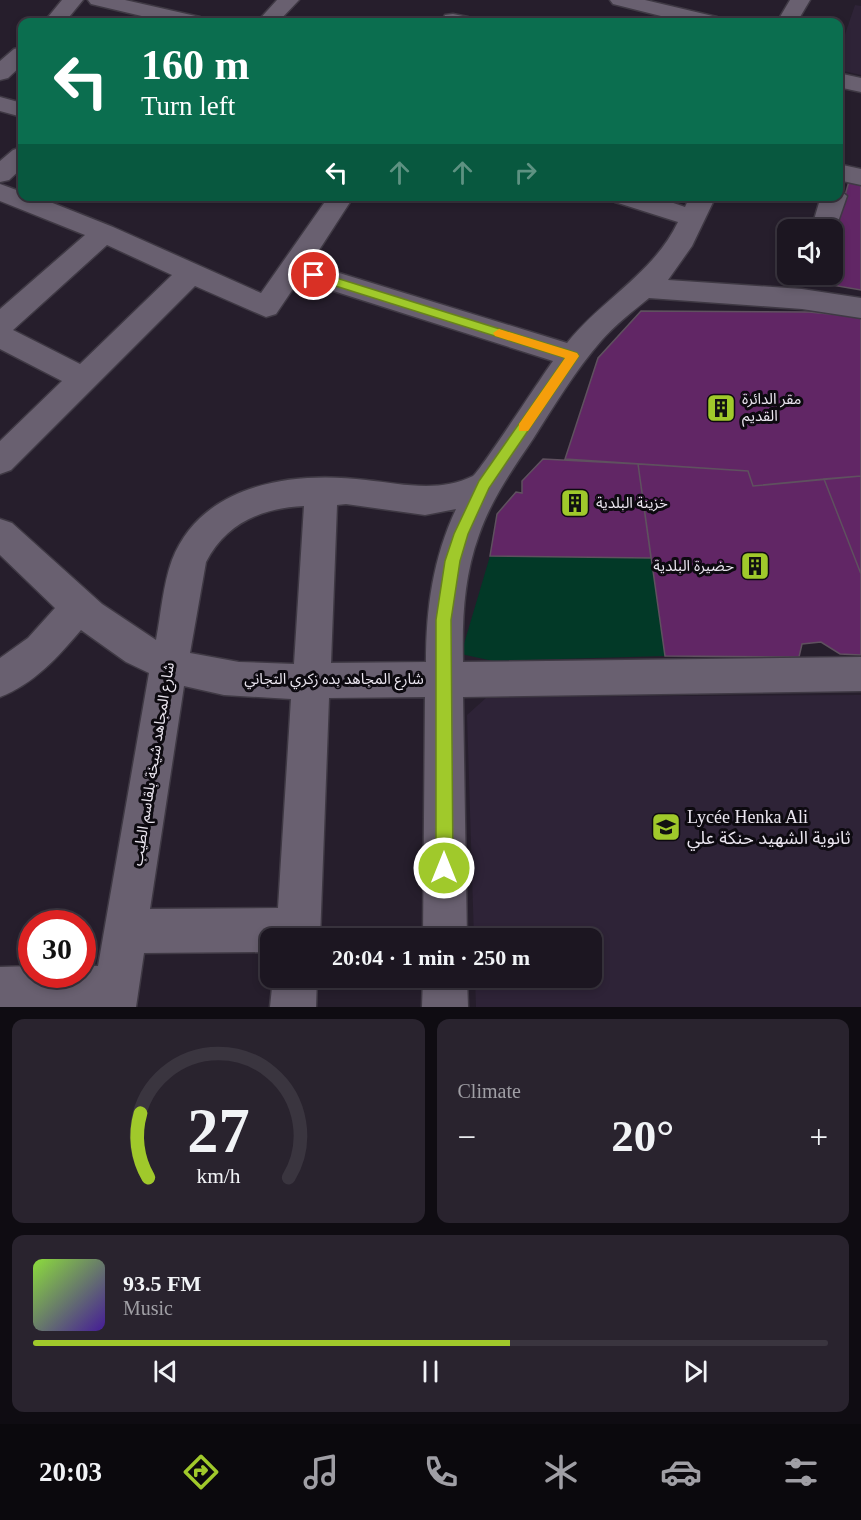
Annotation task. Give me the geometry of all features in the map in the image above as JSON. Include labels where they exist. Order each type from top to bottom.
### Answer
[{"type":"street","points":[[57,18],[73,0]]},
{"type":"street","points":[[98,0],[145,5],[181,18]]},
{"type":"street","points":[[271,18],[289,0]]},
{"type":"street","points":[[620,0],[647,3],[696,18]]},
{"type":"street","points":[[789,18],[800,0]]},
{"type":"street","points":[[843,81],[861,85]]},
{"type":"street","points":[[0,104],[18,109]]},
{"type":"street","points":[[0,174],[18,158]]},
{"type":"street","points":[[0,192],[18,199]]},
{"type":"street","points":[[23,201],[104,233],[266,307],[339,201]]},
{"type":"street","points":[[445,928],[444,620],[453,561],[461,534],[484,485],[573,356],[603,321],[642,288],[669,260],[698,207],[658,201]]},
{"type":"street","points":[[828,219],[835,201]]},
{"type":"street","points":[[0,325],[104,233]]},
{"type":"street","points":[[292,268],[573,356]]},
{"type":"street","points":[[0,461],[191,273]]},
{"type":"street","points":[[642,288],[806,287],[861,308]]},
{"type":"street","points":[[0,336],[82,378]]},
{"type":"street","points":[[298,928],[313,681],[321,491],[425,501],[456,496],[484,485]]},
{"type":"street","name":"شارع المجاهد شيخة بلقاسم الطيب","points":[[115,998],[169,665],[189,561],[194,549],[209,528],[243,504],[271,497],[321,491]]},
{"type":"street","name":"شارع المجاهد بده زكري التجاني","points":[[0,533],[116,637],[169,665],[229,678],[313,681],[861,674]]},
{"type":"street","points":[[0,680],[41,650],[79,606]]},
{"type":"street","points":[[125,931],[260,933]]},
{"type":"street","points":[[293,1007],[294,988]]},
{"type":"street","points":[[445,988],[446,1007]]},
{"type":"street","points":[[0,989],[115,998]]},
{"type":"shaded area","points":[[855,5],[861,6],[861,75],[843,71],[843,40]]},
{"type":"shaded area","name":"Lycée Henka Ali ثانوية الشهيد حنكة علي","points":[[861,695],[861,1007],[476,1007],[475,988],[602,988],[602,928],[474,928],[467,715],[487,697]]},
{"type":"green space","points":[[490,556],[651,558],[665,656],[493,661],[461,654]]},
{"type":"building","points":[[850,178],[861,181],[861,290],[832,285],[843,285],[843,219],[838,219]]},
{"type":"building","name":"مقر الدائرة القديم","points":[[641,311],[809,312],[861,317],[861,476],[753,486],[748,471],[565,459],[598,358]]},
{"type":"building","name":"خزينة البلدية","points":[[543,459],[638,464],[651,558],[490,556],[497,514],[516,492],[522,493],[522,481]]},
{"type":"building","name":"حضيرة البلدية","points":[[638,464],[748,471],[753,486],[824,479],[861,574],[861,655],[840,654],[821,642],[802,644],[799,657],[665,656]]},
{"type":"building","points":[[861,476],[861,574],[824,479]]},
{"type":"slow traffic","points":[[499,333],[573,356],[524,427]]},
{"type":"place","name":"مقر الدائرة القديم","points":[[721,408]]},
{"type":"place","name":"خزينة البلدية","points":[[575,503]]},
{"type":"place","name":"حضيرة البلدية","points":[[755,566]]},
{"type":"place","name":"Lycée Henka Ali ثانوية الشهيد حنكة علي","points":[[666,827]]},
{"type":"route","points":[[314,275],[573,356],[484,485],[471,509],[453,561],[444,620],[444,868]]}]
